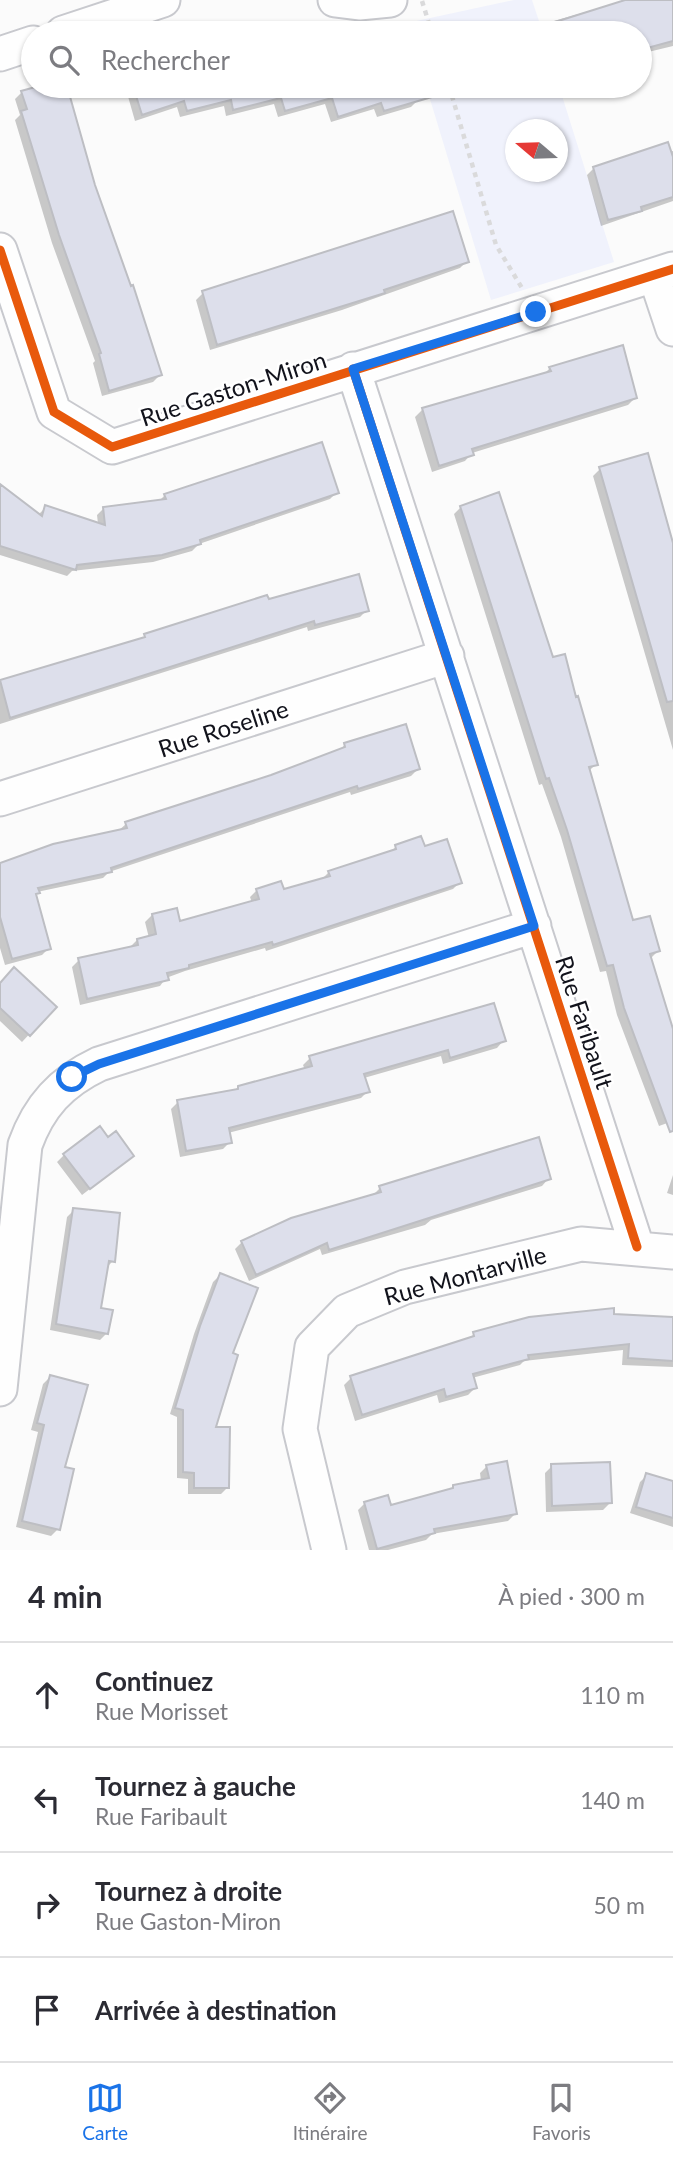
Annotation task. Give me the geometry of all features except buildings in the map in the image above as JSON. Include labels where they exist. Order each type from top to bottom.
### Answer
[{"type":"street","points":[[99,21],[163,0]]},
{"type":"street","points":[[335,0],[359,3],[390,0]]},
{"type":"street","points":[[0,54],[21,47]]},
{"type":"street","name":"Rue Gaston-Miron","points":[[0,250],[54,412],[113,447],[664,272]]},
{"type":"street","points":[[664,272],[673,329]]},
{"type":"street","name":"Rue Faribault","points":[[353,369],[637,1247]]},
{"type":"street","name":"Rue Roseline","points":[[0,799],[447,656]]},
{"type":"street","points":[[0,1389],[25,1145],[35,1117],[72,1077],[99,1064],[534,926]]},
{"type":"street","name":"Rue Montarville","points":[[329,1550],[300,1429],[312,1347],[347,1311],[405,1287],[581,1244],[673,1252]]},
{"type":"path","points":[[421,0],[428,21]]},
{"type":"path","points":[[453,98],[496,245],[536,312]]},
{"type":"shaded area","points":[[514,0],[532,0],[539,21],[416,21]]},
{"type":"shaded area","points":[[430,98],[563,98],[614,262],[491,300]]},
{"type":"cycle path","points":[[0,250],[54,412],[112,447],[673,269]]},
{"type":"cycle path","points":[[353,369],[637,1247]]},
{"type":"route","points":[[72,1077],[99,1064],[534,926],[353,369],[536,312]]}]
